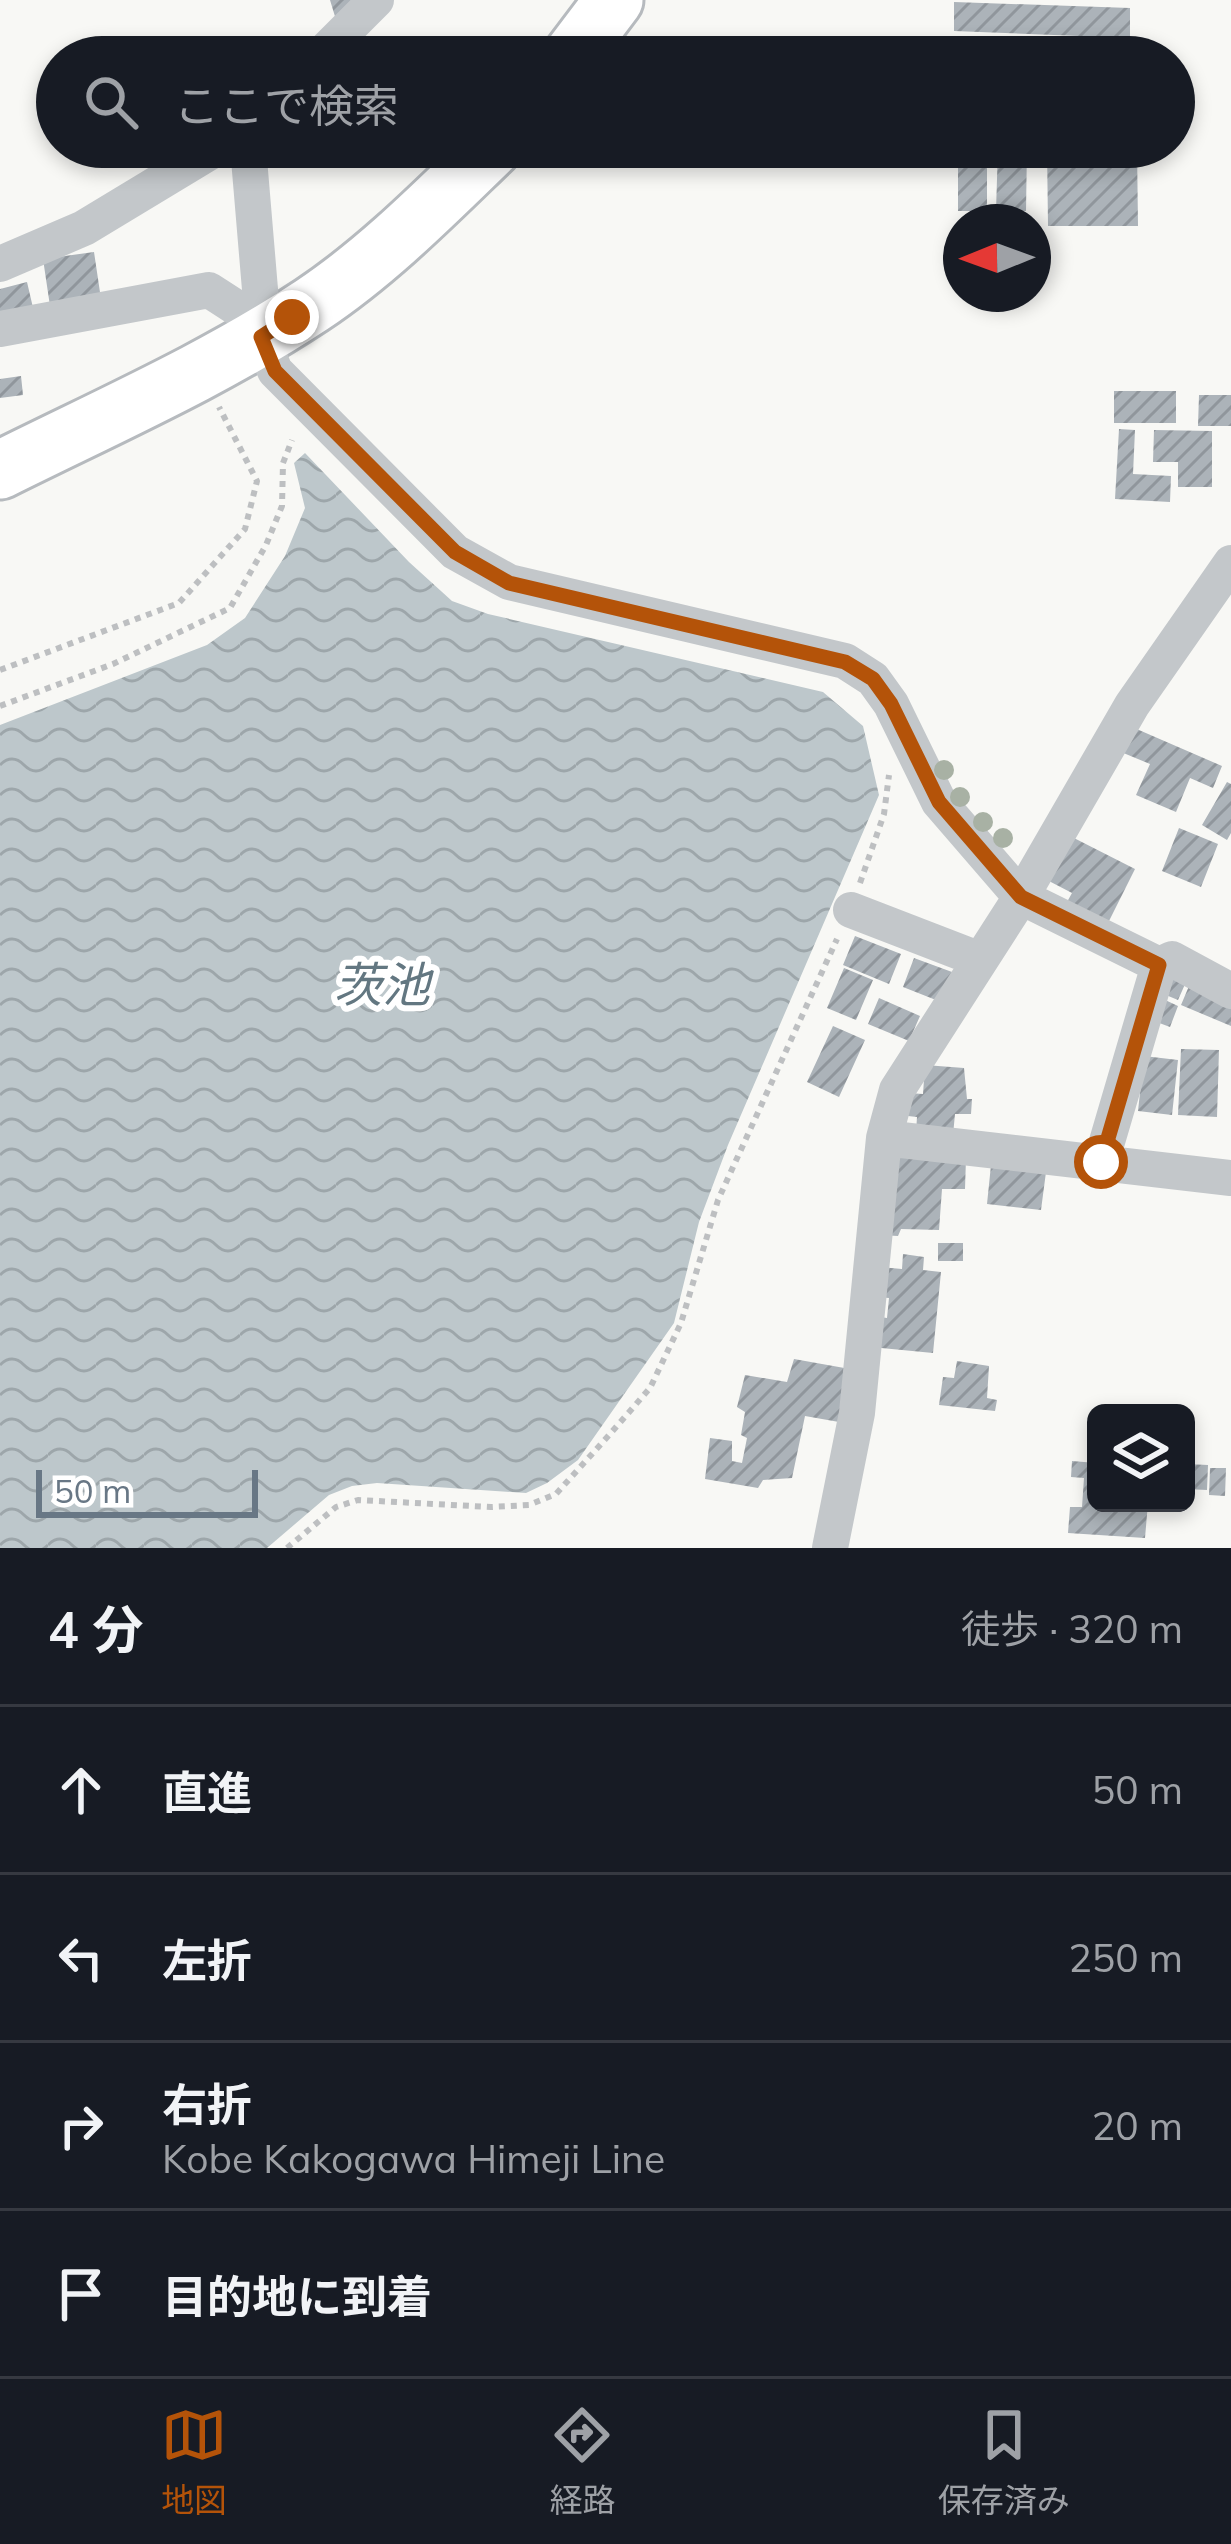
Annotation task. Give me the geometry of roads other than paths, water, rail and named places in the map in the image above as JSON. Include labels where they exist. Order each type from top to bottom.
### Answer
[{"type":"main road","points":[[587,36],[614,0]]},
{"type":"main road","points":[[0,470],[198,370],[315,303],[414,224],[471,168]]},
{"type":"street","points":[[340,36],[376,0]]},
{"type":"street","points":[[0,264],[83,228],[183,168]]},
{"type":"street","points":[[250,168],[262,331],[275,371],[455,552],[509,583],[845,662],[873,679],[891,704],[939,802],[1021,897],[1159,965]]},
{"type":"street","points":[[0,328],[209,290],[262,331]]},
{"type":"street","points":[[830,1548],[857,1413],[884,1138],[897,1090],[1021,897],[1132,706],[1231,562]]},
{"type":"street","points":[[851,910],[978,959]]},
{"type":"street","points":[[1101,1162],[1159,965],[1172,959],[1231,991]]},
{"type":"street","points":[[884,1138],[1231,1178]]},
{"type":"water","name":"茨池","points":[[305,453],[452,601],[488,614],[823,692],[863,726],[879,795],[728,1145],[699,1222],[674,1323],[578,1460],[526,1493],[377,1483],[352,1486],[329,1495],[267,1548],[0,1548],[0,725],[207,645],[245,618],[285,556],[305,508],[294,463]]}]
